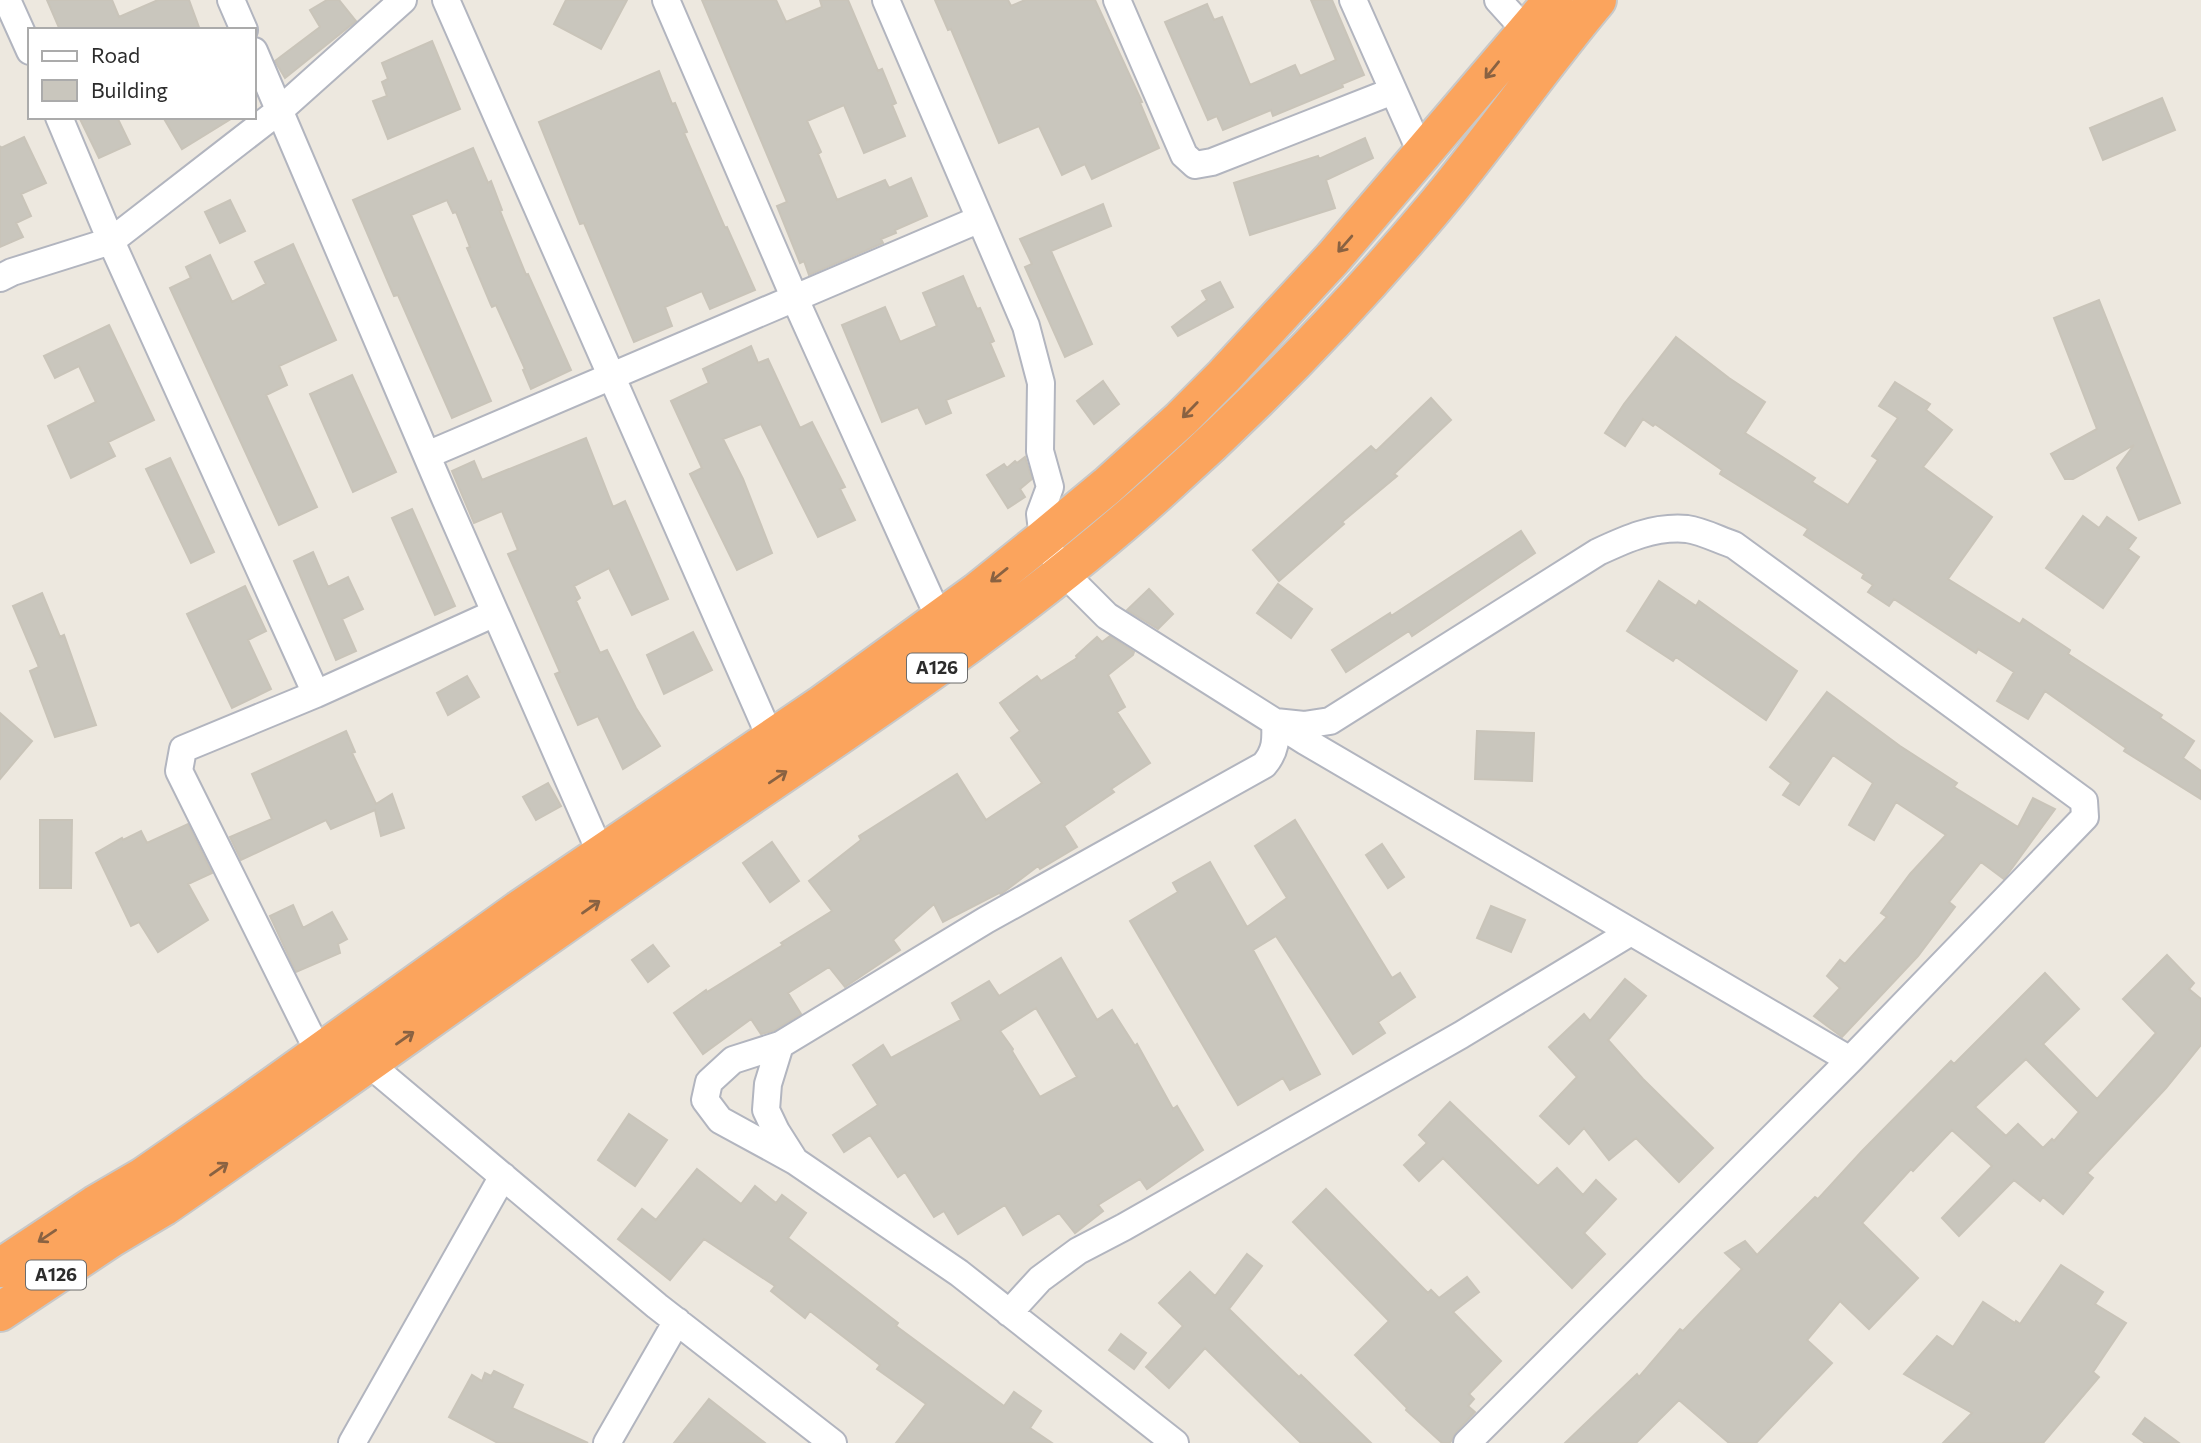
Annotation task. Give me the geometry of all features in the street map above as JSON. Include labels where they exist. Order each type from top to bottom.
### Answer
[{"type":"highway","name":"A126","points":[[153,1192],[319,1053],[978,592],[1107,486],[1181,419],[1334,258],[1553,0]]},
{"type":"highway","name":"A126","points":[[0,1268],[103,1221],[368,1063],[964,649],[1064,573],[1163,488],[1244,411],[1341,312],[1435,207],[1597,0]]},
{"type":"highway","name":"A126","points":[[0,1312],[103,1221]]},
{"type":"street","points":[[7,0],[28,47]]},
{"type":"street","points":[[231,0],[243,28]]},
{"type":"street","points":[[0,278],[111,241],[280,110],[403,0]]},
{"type":"street","points":[[446,0],[771,739]]},
{"type":"street","points":[[666,0],[795,299],[939,618]]},
{"type":"street","points":[[887,0],[1026,326],[1041,383],[1040,452],[1050,487],[1040,514],[1043,539],[1064,573],[1107,616],[1275,722],[1850,1060]]},
{"type":"street","points":[[1117,0],[1184,155],[1195,165],[1212,162],[1393,91]]},
{"type":"street","points":[[1353,0],[1422,155]]},
{"type":"street","points":[[1499,0],[1525,31]]},
{"type":"street","points":[[256,56],[601,854]]},
{"type":"street","points":[[60,119],[111,241],[316,694]]},
{"type":"street","points":[[427,455],[980,219]]},
{"type":"street","points":[[1275,722],[1304,725],[1330,721],[1598,552],[1635,535],[1689,529],[1734,545],[2084,801],[2085,817],[1850,1060],[1466,1443]]},
{"type":"street","points":[[319,1053],[179,771],[183,749],[316,694],[495,613]]},
{"type":"street","points":[[1175,1443],[959,1273],[795,1161],[720,1121],[705,1100],[709,1082],[733,1060],[780,1045],[986,920],[1264,765],[1271,757],[1276,744],[1275,722]]},
{"type":"street","points":[[1009,1313],[1040,1279],[1079,1251],[1449,1042],[1631,932]]},
{"type":"street","points":[[780,1045],[768,1084],[766,1110],[795,1161]]},
{"type":"street","points":[[368,1063],[677,1321],[833,1443]]},
{"type":"street","points":[[352,1443],[503,1176]]},
{"type":"street","points":[[607,1443],[677,1321]]},
{"type":"building","points":[[47,0],[112,0],[119,17],[158,0],[189,0],[199,28],[59,28]]},
{"type":"building","points":[[327,0],[339,0],[356,21],[285,78],[275,61],[320,27],[310,10]]},
{"type":"building","points":[[566,0],[627,0],[601,49],[554,24]]},
{"type":"building","points":[[702,0],[776,0],[786,22],[822,7],[820,0],[848,0],[878,71],[882,69],[896,103],[892,105],[905,136],[864,153],[844,105],[807,121],[821,152],[818,154],[837,200],[885,180],[889,188],[911,178],[927,216],[895,230],[896,233],[881,239],[883,243],[809,275],[804,261],[800,263],[777,206],[787,202]]},
{"type":"building","points":[[935,0],[1008,0],[1011,6],[1025,0],[1095,0],[1142,102],[1140,103],[1159,148],[1092,179],[1085,164],[1062,175],[1039,126],[999,143],[951,29],[948,30]]},
{"type":"building","points":[[1311,0],[1332,0],[1364,75],[1342,84],[1343,87],[1273,116],[1271,110],[1223,130],[1217,116],[1208,120],[1165,22],[1207,4],[1214,20],[1222,17],[1250,85],[1295,65],[1300,76],[1336,60]]},
{"type":"building","points":[[432,41],[460,109],[388,139],[373,101],[387,96],[382,82],[388,79],[382,63]]},
{"type":"building","points":[[659,71],[672,104],[675,103],[687,132],[684,133],[725,228],[727,227],[755,290],[710,309],[702,291],[665,307],[672,326],[634,342],[584,223],[580,224],[539,122]]},
{"type":"building","points":[[2162,98],[2175,130],[2103,160],[2090,128]]},
{"type":"building","points":[[80,119],[118,119],[130,144],[99,158]]},
{"type":"building","points":[[164,119],[231,119],[182,149]]},
{"type":"building","points":[[24,137],[46,183],[21,194],[31,216],[16,223],[23,237],[0,247],[0,146],[1,148]]},
{"type":"building","points":[[1365,138],[1373,158],[1326,180],[1335,208],[1250,235],[1234,183],[1318,156],[1319,159]]},
{"type":"building","points":[[473,148],[488,183],[491,181],[526,275],[528,274],[571,370],[531,389],[523,370],[525,369],[496,305],[491,305],[467,248],[470,247],[456,212],[453,213],[447,200],[411,215],[491,401],[452,418],[398,295],[394,296],[353,200]]},
{"type":"building","points":[[230,200],[245,231],[220,243],[205,212]]},
{"type":"building","points":[[1103,204],[1111,226],[1051,251],[1092,344],[1065,357],[1025,267],[1032,264],[1020,239]]},
{"type":"building","points":[[293,244],[336,340],[279,366],[287,385],[266,395],[317,507],[279,525],[170,288],[191,278],[186,267],[210,255],[232,302],[266,284],[255,262]]},
{"type":"building","points":[[963,276],[994,341],[990,343],[1004,376],[946,400],[951,413],[926,424],[918,407],[882,422],[842,325],[885,307],[900,342],[937,326],[923,293]]},
{"type":"building","points":[[1220,282],[1233,307],[1178,336],[1172,327],[1207,300],[1202,291]]},
{"type":"building","points":[[2099,300],[2180,503],[2139,520],[2117,468],[2134,445],[2073,479],[2065,479],[2051,454],[2097,429],[2054,318]]},
{"type":"building","points":[[109,325],[154,420],[108,442],[115,456],[71,478],[48,426],[96,402],[79,366],[55,378],[44,356]]},
{"type":"building","points":[[1676,337],[1765,402],[1745,433],[1815,478],[1812,482],[1848,505],[1878,460],[1872,456],[1898,418],[1879,406],[1895,382],[1930,404],[1926,410],[1952,430],[1923,467],[1992,517],[1948,579],[2020,624],[2023,619],[2070,650],[2068,654],[2162,715],[2160,718],[2194,741],[2183,758],[2201,771],[2201,799],[2124,751],[2126,748],[2045,691],[2028,719],[1997,701],[2014,672],[1978,649],[1976,653],[1894,599],[1889,606],[1868,592],[1873,585],[1862,578],[1864,574],[1804,535],[1808,529],[1720,474],[1722,470],[1655,424],[1653,426],[1643,419],[1625,446],[1605,433]]},
{"type":"building","points":[[751,346],[758,363],[768,359],[800,428],[812,422],[845,487],[840,489],[855,520],[818,537],[761,424],[723,439],[743,479],[772,553],[737,570],[690,474],[702,468],[671,401],[709,383],[703,369]]},
{"type":"building","points":[[352,375],[396,472],[353,492],[310,394]]},
{"type":"building","points":[[1103,381],[1119,404],[1094,424],[1077,401]]},
{"type":"building","points":[[1431,398],[1451,420],[1394,474],[1397,476],[1342,522],[1344,524],[1279,581],[1253,550],[1371,446],[1376,451]]},
{"type":"building","points":[[586,438],[613,507],[625,501],[668,599],[632,615],[609,568],[574,586],[580,598],[576,601],[600,653],[607,650],[636,708],[660,746],[623,769],[598,716],[578,725],[555,674],[560,672],[508,554],[518,550],[502,511],[474,523],[452,471],[474,461],[482,480]]},
{"type":"building","points":[[1025,457],[1032,479],[1020,489],[1025,497],[1008,508],[987,475],[1004,464],[1007,468]]},
{"type":"building","points":[[170,458],[214,552],[191,563],[146,469]]},
{"type":"building","points":[[412,509],[455,606],[435,615],[392,518]]},
{"type":"building","points":[[2083,516],[2099,528],[2107,517],[2136,538],[2128,549],[2139,557],[2103,608],[2046,568]]},
{"type":"building","points":[[1521,531],[1535,553],[1412,636],[1409,631],[1346,672],[1332,650],[1390,613],[1391,616]]},
{"type":"building","points":[[313,552],[328,587],[348,577],[363,609],[342,619],[356,651],[336,660],[294,561]]},
{"type":"building","points":[[1659,581],[1696,606],[1699,601],[1797,671],[1766,720],[1676,657],[1673,661],[1627,631]]},
{"type":"building","points":[[1278,584],[1312,609],[1291,638],[1257,613]]},
{"type":"building","points":[[245,586],[266,631],[248,640],[271,689],[232,708],[187,614]]},
{"type":"building","points":[[1149,589],[1173,614],[1158,629],[1127,610]]},
{"type":"building","points":[[42,593],[60,637],[64,635],[96,725],[55,737],[30,671],[39,667],[13,606]]},
{"type":"building","points":[[693,632],[712,670],[664,694],[647,655]]},
{"type":"building","points":[[1110,636],[1134,652],[1108,675],[1125,707],[1117,712],[1150,763],[1111,789],[1114,792],[1064,826],[1077,847],[1040,869],[1038,866],[1001,894],[943,922],[934,904],[893,940],[900,950],[845,987],[829,967],[788,993],[801,1014],[773,1031],[761,1034],[751,1019],[703,1054],[674,1013],[832,911],[809,881],[861,840],[859,836],[957,774],[986,820],[1042,783],[1011,738],[1020,731],[1000,703],[1037,676],[1041,681],[1077,658],[1076,656],[1097,637],[1102,642]]},
{"type":"building","points":[[467,676],[479,697],[448,715],[437,693]]},
{"type":"building","points":[[1827,692],[1900,746],[1957,783],[1954,787],[2018,827],[2033,798],[2055,809],[2004,879],[1981,862],[1949,902],[1955,907],[1918,956],[1842,1037],[1814,1016],[1840,988],[1827,976],[1840,960],[1845,964],[1887,917],[1881,913],[1910,874],[1946,835],[1896,802],[1874,840],[1849,825],[1873,783],[1833,755],[1799,805],[1783,795],[1791,783],[1770,767]]},
{"type":"building","points":[[0,713],[32,741],[0,779]]},
{"type":"building","points":[[346,731],[355,752],[352,753],[376,804],[392,794],[404,828],[381,836],[375,810],[331,829],[326,820],[241,860],[230,837],[272,819],[252,774]]},
{"type":"building","points":[[1477,731],[1534,733],[1532,781],[1475,779]]},
{"type":"building","points":[[548,783],[561,806],[536,820],[523,797]]},
{"type":"building","points":[[40,820],[72,820],[71,888],[40,888]]},
{"type":"building","points":[[1295,820],[1392,978],[1400,973],[1415,997],[1378,1022],[1385,1033],[1353,1054],[1276,936],[1253,950],[1320,1074],[1290,1090],[1283,1078],[1238,1105],[1130,921],[1178,892],[1173,883],[1210,862],[1247,927],[1287,898],[1255,846]]},
{"type":"building","points":[[188,824],[212,873],[188,884],[208,920],[158,952],[139,922],[131,926],[96,853],[141,831],[147,843]]},
{"type":"building","points":[[772,842],[799,881],[770,902],[743,863]]},
{"type":"building","points":[[1382,844],[1404,877],[1388,888],[1366,855]]},
{"type":"building","points":[[293,905],[303,928],[332,912],[347,939],[338,944],[340,953],[296,972],[270,916]]},
{"type":"building","points":[[1491,906],[1525,920],[1511,952],[1477,938]]},
{"type":"building","points":[[653,945],[669,966],[648,982],[632,960]]},
{"type":"building","points":[[2167,955],[2194,983],[2189,989],[2201,999],[2201,1045],[2166,1088],[2087,1173],[2093,1178],[2063,1214],[2043,1197],[2040,1201],[2014,1180],[1959,1236],[1942,1218],[1992,1166],[1952,1130],[1913,1171],[1911,1169],[1862,1223],[1918,1278],[1869,1329],[1840,1301],[1807,1340],[1832,1363],[1756,1443],[1729,1443],[1679,1400],[1636,1443],[1565,1443],[1637,1374],[1639,1377],[1680,1329],[1683,1331],[1742,1269],[1725,1253],[1745,1241],[1757,1255],[1815,1197],[1818,1199],[1951,1061],[1954,1064],[2045,973],[2079,1009],[2043,1044],[2097,1099],[2156,1033],[2123,999]],"holes":[[[2026,1059],[2079,1112],[2054,1141],[2052,1139],[2043,1148],[2018,1124],[2006,1136],[1975,1107]]]},
{"type":"building","points":[[1061,958],[1097,1020],[1112,1010],[1135,1046],[1137,1044],[1173,1109],[1177,1106],[1203,1150],[1147,1189],[1140,1179],[1098,1205],[1103,1211],[1075,1233],[1059,1213],[1023,1235],[1005,1205],[958,1234],[944,1211],[934,1217],[905,1172],[898,1177],[870,1135],[844,1152],[833,1135],[878,1105],[853,1065],[883,1045],[891,1058],[961,1020],[952,1003],[989,981],[999,996]],"holes":[[[1036,1008],[1077,1077],[1040,1097],[1000,1031]]]},
{"type":"building","points":[[1625,979],[1646,996],[1608,1040],[1713,1148],[1679,1182],[1636,1138],[1609,1160],[1584,1128],[1569,1144],[1540,1116],[1577,1077],[1549,1047],[1584,1014],[1590,1021]]},
{"type":"building","points":[[1450,1102],[1538,1186],[1557,1168],[1583,1195],[1596,1180],[1616,1199],[1584,1233],[1605,1254],[1572,1288],[1443,1158],[1419,1181],[1404,1165],[1427,1143],[1419,1135]]},
{"type":"building","points":[[629,1114],[667,1140],[635,1186],[598,1160]]},
{"type":"building","points":[[697,1169],[741,1204],[755,1186],[776,1203],[782,1195],[806,1213],[788,1238],[898,1323],[896,1326],[1004,1406],[1014,1392],[1041,1411],[1030,1428],[1052,1443],[896,1443],[926,1404],[877,1369],[880,1365],[810,1311],[805,1318],[771,1291],[775,1286],[704,1239],[670,1280],[618,1239],[642,1209],[656,1220]]},
{"type":"building","points":[[1326,1189],[1428,1293],[1431,1290],[1439,1298],[1467,1277],[1479,1292],[1453,1312],[1501,1361],[1469,1394],[1474,1399],[1468,1406],[1475,1412],[1456,1432],[1450,1443],[1442,1443],[1406,1410],[1355,1355],[1389,1321],[1293,1222]]},
{"type":"building","points":[[1247,1254],[1262,1266],[1229,1309],[1371,1443],[1301,1443],[1205,1348],[1169,1388],[1146,1367],[1183,1326],[1159,1303],[1190,1272],[1215,1296]]},
{"type":"building","points":[[2061,1265],[2103,1292],[2095,1304],[2126,1323],[2093,1372],[2099,1377],[2043,1443],[1943,1443],[1972,1413],[1904,1374],[1937,1336],[1953,1347],[1983,1302],[2020,1324]]},
{"type":"building","points":[[1121,1334],[1146,1353],[1134,1369],[1109,1350]]},
{"type":"building","points":[[494,1371],[523,1385],[512,1408],[588,1443],[498,1443],[449,1417],[472,1375],[482,1381],[485,1373],[491,1376]]},
{"type":"building","points":[[709,1399],[765,1443],[674,1443]]},
{"type":"building","points":[[2145,1418],[2179,1443],[2145,1443],[2133,1434]]}]
